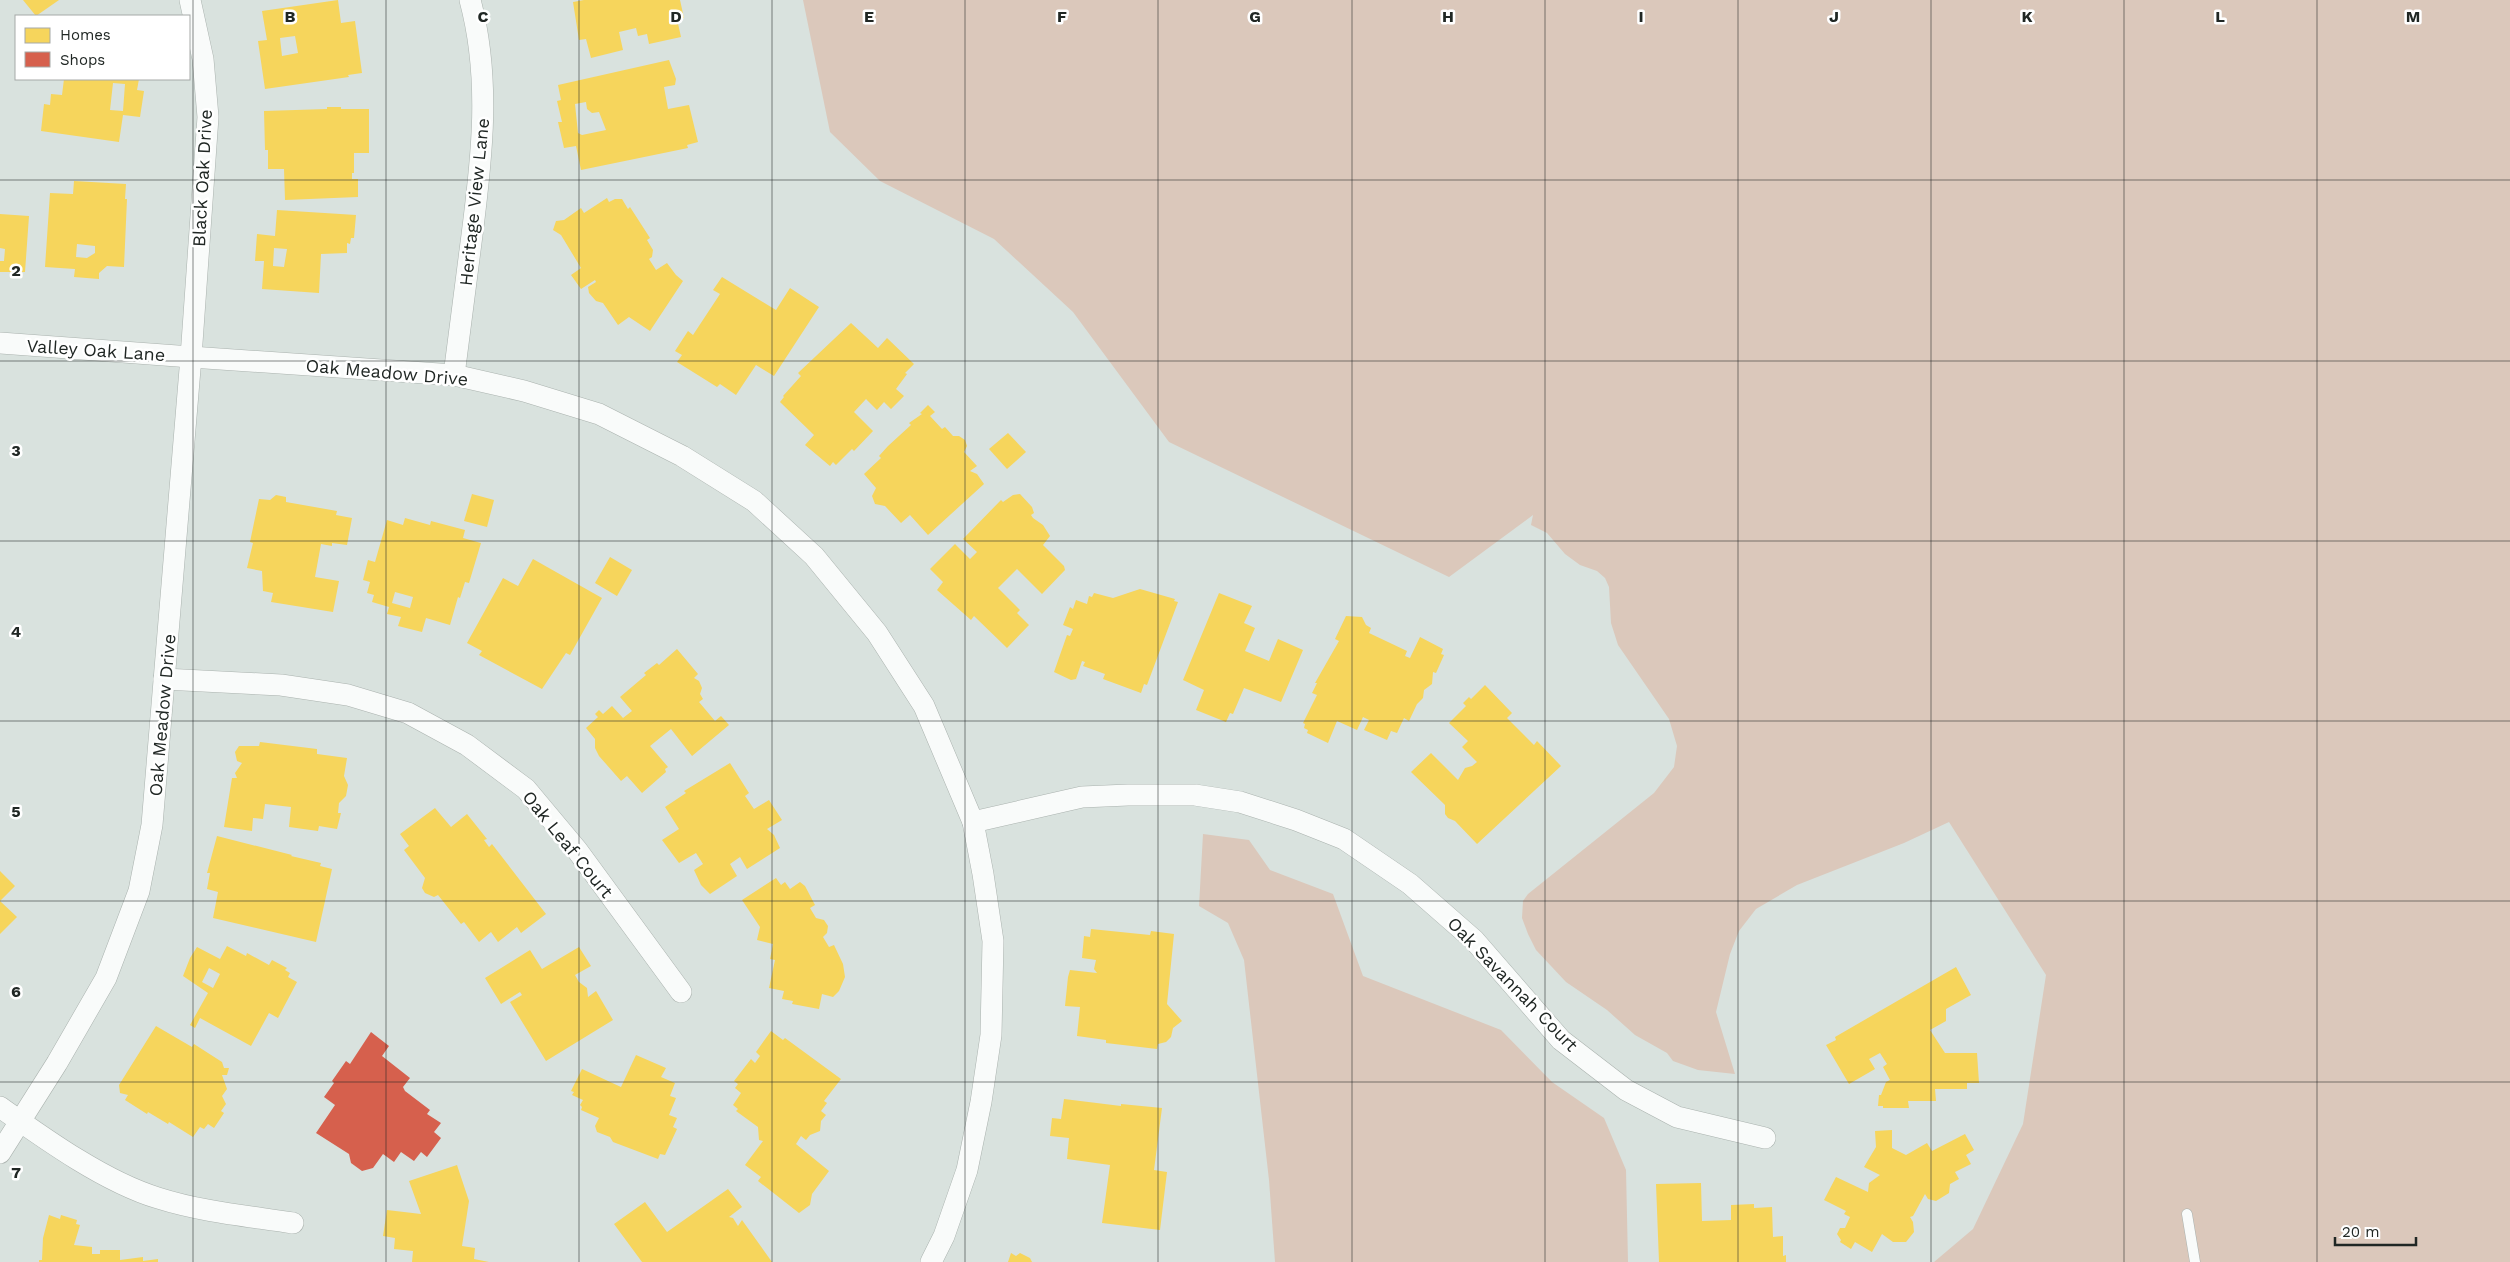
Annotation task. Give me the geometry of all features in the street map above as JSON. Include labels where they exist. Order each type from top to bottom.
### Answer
[{"type":"street","name":"Black Oak Drive","points":[[190,0],[203,59],[208,117],[191,357]]},
{"type":"street","name":"Heritage View Lane","points":[[454,375],[480,172],[484,120],[481,66],[470,0]]},
{"type":"street","name":"Valley Oak Lane","points":[[0,343],[191,357]]},
{"type":"street","name":"Oak Meadow Drive","points":[[0,1153],[106,978],[138,891],[152,825],[191,357],[454,375],[524,390],[599,414],[682,456],[754,501],[814,556],[877,633],[924,706],[973,822],[993,941],[991,1035],[982,1102],[967,1170],[944,1236],[931,1262]]},
{"type":"street","name":"Oak Leaf Court","points":[[164,679],[281,685],[348,695],[408,713],[467,746],[526,789],[577,850],[681,992]]},
{"type":"street","name":"Oak Savannah Court","points":[[973,822],[1082,797],[1195,795],[1240,802],[1344,839],[1410,884],[1464,930],[1561,1040],[1626,1090],[1677,1117],[1766,1138]]},
{"type":"street","points":[[0,1107],[108,1177],[157,1198],[200,1209],[293,1223]]},
{"type":"lane","points":[[2187,1214],[2195,1262]]},
{"type":"shaded area","points":[[803,0],[2510,0],[2510,1262],[1934,1262],[1973,1229],[2023,1124],[2046,975],[1949,822],[1904,843],[1797,885],[1756,909],[1739,931],[1730,954],[1716,1012],[1735,1074],[1698,1070],[1673,1061],[1667,1053],[1635,1035],[1607,1010],[1566,982],[1536,950],[1522,918],[1523,901],[1528,894],[1654,793],[1674,767],[1677,746],[1669,719],[1618,645],[1611,623],[1609,587],[1605,578],[1597,571],[1580,565],[1565,554],[1547,533],[1531,525],[1533,515],[1449,577],[1169,442],[1073,312],[994,239],[880,181],[830,132]]},
{"type":"shaded area","points":[[1203,834],[1249,840],[1270,870],[1333,894],[1363,976],[1501,1030],[1552,1082],[1604,1118],[1626,1170],[1628,1262],[1275,1262],[1269,1180],[1244,960],[1228,923],[1199,906]]},
{"type":"building: Homes","points":[[23,0],[59,0],[37,15],[35,15]]},
{"type":"building: Homes","points":[[338,0],[341,23],[355,21],[362,73],[348,75],[349,77],[265,89],[258,41],[267,40],[262,11]],"holes":[[[295,36],[298,53],[282,56],[280,38]]]},
{"type":"building: Homes","points":[[584,0],[680,0],[684,18],[677,19],[681,37],[649,44],[647,34],[638,36],[636,28],[619,32],[623,50],[591,58],[586,39],[579,40],[573,2]]},
{"type":"building: Homes","points":[[669,60],[676,79],[675,85],[664,87],[668,109],[689,105],[698,142],[687,145],[688,148],[581,170],[576,146],[564,148],[558,122],[562,122],[557,101],[561,100],[558,85]],"holes":[[[586,102],[587,109],[592,113],[599,112],[606,130],[582,135],[578,133],[575,104]]]},
{"type":"building: Homes","points":[[64,80],[139,80],[137,90],[144,91],[140,117],[123,115],[119,142],[41,131],[44,104],[50,105],[51,94],[62,95]],"holes":[[[113,83],[125,84],[123,111],[110,110]]]},
{"type":"building: Homes","points":[[327,107],[369,109],[369,153],[354,153],[354,173],[352,173],[352,179],[358,179],[358,197],[285,200],[284,169],[268,169],[268,150],[265,150],[264,111],[327,109]]},
{"type":"building: Homes","points":[[74,181],[126,184],[124,267],[107,266],[99,273],[99,279],[74,277],[75,269],[45,267],[50,193],[73,194]],"holes":[[[77,244],[95,246],[95,253],[87,258],[76,257]]]},
{"type":"building: Homes","points":[[607,198],[609,202],[615,199],[622,199],[628,209],[630,207],[650,238],[647,240],[653,250],[652,257],[649,259],[656,270],[667,263],[683,281],[650,331],[629,317],[618,325],[603,303],[596,301],[589,293],[588,287],[596,282],[595,280],[581,289],[571,275],[581,268],[561,235],[553,230],[556,221],[564,220],[581,208],[584,213]]},
{"type":"building: Homes","points":[[277,210],[356,215],[354,238],[351,238],[350,244],[347,243],[347,253],[321,254],[319,293],[262,289],[264,261],[255,261],[257,234],[275,236]],"holes":[[[274,248],[287,249],[284,267],[273,266]]]},
{"type":"building: Homes","points":[[0,214],[29,216],[25,272],[0,272],[0,261],[4,261],[5,249],[0,248]]},
{"type":"building: Homes","points":[[722,277],[776,310],[790,288],[819,307],[774,376],[756,365],[736,395],[720,384],[717,387],[677,362],[682,355],[675,351],[688,331],[693,335],[720,294],[713,290]]},
{"type":"building: Homes","points":[[851,323],[878,348],[887,338],[914,364],[905,373],[907,374],[896,389],[904,396],[891,409],[884,402],[877,410],[866,399],[854,412],[873,431],[854,451],[852,449],[836,465],[833,462],[830,466],[805,445],[814,435],[780,402],[801,376],[798,373]]},
{"type":"building: Homes","points":[[928,405],[935,412],[930,416],[942,429],[945,427],[953,436],[959,436],[965,440],[967,446],[964,452],[977,466],[970,471],[977,474],[984,484],[928,535],[910,515],[901,523],[885,506],[875,504],[872,496],[876,488],[864,474],[881,458],[879,456],[888,446],[911,425],[909,423],[922,414],[920,413]]},
{"type":"building: Homes","points":[[1008,433],[1026,452],[1007,469],[989,449]]},
{"type":"building: Homes","points":[[472,494],[494,500],[487,527],[464,521]]},
{"type":"building: Homes","points":[[1020,494],[1032,507],[1034,513],[1031,515],[1033,518],[1043,525],[1050,536],[1043,545],[1064,566],[1065,570],[1042,594],[1017,569],[998,588],[1020,610],[1017,613],[1029,625],[1007,648],[974,616],[971,620],[937,590],[943,582],[930,569],[955,544],[970,559],[977,552],[963,539],[1001,500],[1003,502],[1013,495]]},
{"type":"building: Homes","points":[[276,495],[286,497],[286,502],[337,511],[336,515],[352,518],[347,545],[332,543],[332,546],[321,544],[315,577],[339,581],[333,612],[271,602],[273,593],[263,591],[262,571],[247,568],[253,543],[250,542],[259,499],[270,500]]},
{"type":"building: Homes","points":[[405,518],[430,525],[431,521],[465,530],[463,538],[481,543],[469,583],[465,582],[460,598],[458,597],[450,625],[426,618],[422,632],[398,626],[401,617],[387,614],[389,607],[372,602],[374,595],[367,593],[370,582],[363,580],[368,560],[375,562],[387,520],[403,525]],"holes":[[[395,592],[413,597],[410,608],[392,603]]]},
{"type":"building: Homes","points":[[610,557],[632,570],[617,596],[595,583]]},
{"type":"building: Homes","points":[[533,559],[602,598],[570,655],[566,653],[542,689],[479,655],[482,651],[467,643],[503,578],[518,586]]},
{"type":"building: Homes","points":[[1140,589],[1175,599],[1174,601],[1178,602],[1147,685],[1144,684],[1141,693],[1103,679],[1105,674],[1083,666],[1085,662],[1082,661],[1076,679],[1071,680],[1054,672],[1067,635],[1070,636],[1073,629],[1063,625],[1070,607],[1073,609],[1076,600],[1087,604],[1089,596],[1092,597],[1094,593],[1113,598]]},
{"type":"building: Homes","points":[[1219,593],[1252,606],[1244,623],[1255,628],[1245,651],[1269,661],[1278,639],[1303,650],[1281,702],[1244,688],[1233,714],[1230,713],[1226,722],[1196,710],[1204,690],[1183,680]]},
{"type":"building: Homes","points":[[1346,616],[1362,617],[1366,625],[1371,628],[1369,633],[1407,651],[1405,656],[1410,658],[1420,637],[1443,649],[1441,654],[1444,655],[1436,673],[1433,672],[1432,684],[1424,690],[1423,698],[1417,704],[1409,721],[1404,718],[1397,733],[1391,731],[1387,740],[1364,730],[1369,720],[1363,717],[1357,730],[1337,721],[1328,743],[1307,733],[1308,730],[1304,728],[1305,724],[1303,723],[1317,695],[1312,693],[1317,683],[1315,683],[1339,641],[1335,639]]},
{"type":"building: Homes","points":[[677,649],[698,674],[694,678],[699,681],[702,688],[700,694],[703,699],[699,702],[715,721],[721,716],[729,725],[692,756],[671,729],[650,746],[668,767],[665,769],[666,772],[642,793],[627,776],[621,781],[599,756],[595,748],[595,739],[586,728],[598,717],[595,714],[599,710],[603,714],[612,706],[623,718],[632,711],[620,697],[646,675],[644,673],[657,663],[659,665]]},
{"type":"building: Homes","points":[[1485,685],[1512,713],[1507,718],[1534,745],[1537,741],[1561,766],[1477,844],[1455,821],[1448,818],[1445,814],[1445,805],[1411,772],[1431,753],[1458,780],[1465,768],[1477,762],[1462,747],[1468,741],[1449,723],[1466,706],[1463,703],[1469,697],[1471,699]]},
{"type":"building: Homes","points":[[260,742],[317,749],[317,754],[347,758],[344,776],[348,785],[346,796],[339,803],[338,813],[341,813],[337,829],[319,826],[318,831],[289,827],[291,807],[265,804],[263,819],[253,818],[252,831],[224,827],[232,778],[237,778],[235,773],[242,763],[237,761],[235,752],[239,746],[259,746]]},
{"type":"building: Homes","points":[[730,763],[749,793],[745,796],[754,809],[769,800],[782,820],[767,829],[774,835],[780,848],[747,869],[740,857],[730,864],[737,876],[710,894],[701,885],[694,870],[703,864],[696,853],[679,863],[662,840],[679,829],[665,807],[686,793],[684,791]]},
{"type":"building: Homes","points":[[435,808],[451,827],[467,814],[487,839],[484,840],[489,847],[492,844],[546,914],[521,933],[517,927],[498,942],[491,932],[479,942],[464,922],[461,924],[438,895],[434,897],[425,893],[422,888],[425,878],[404,850],[409,846],[400,834]]},
{"type":"building: Homes","points":[[217,836],[321,863],[320,866],[332,869],[316,942],[213,918],[218,892],[207,889],[210,873],[207,873]]},
{"type":"building: Homes","points":[[0,871],[15,886],[0,901]]},
{"type":"building: Homes","points":[[776,878],[781,885],[785,882],[790,889],[800,882],[805,886],[815,905],[810,908],[816,918],[824,920],[828,926],[827,933],[823,937],[829,947],[834,945],[843,964],[845,977],[839,991],[833,997],[822,994],[819,1009],[792,1004],[793,1001],[782,999],[784,991],[769,988],[775,960],[770,959],[773,944],[757,940],[760,927],[742,900]]},
{"type":"building: Homes","points":[[0,901],[17,917],[0,934]]},
{"type":"building: Homes","points":[[1091,929],[1150,935],[1151,931],[1174,934],[1167,1004],[1182,1021],[1173,1028],[1171,1037],[1166,1042],[1158,1044],[1157,1049],[1106,1043],[1106,1040],[1077,1036],[1080,1007],[1065,1006],[1068,977],[1070,970],[1097,973],[1094,969],[1096,960],[1082,958],[1084,936],[1090,937]]},
{"type":"building: Homes","points":[[227,946],[246,956],[247,953],[269,965],[272,960],[287,968],[285,970],[290,973],[288,977],[297,982],[278,1018],[269,1013],[251,1046],[200,1018],[195,1028],[190,1025],[208,993],[183,976],[190,958],[197,947],[220,959]],"holes":[[[209,968],[220,974],[213,988],[202,982]]]},
{"type":"building: Homes","points":[[579,947],[591,966],[575,975],[579,982],[587,988],[588,997],[596,991],[613,1020],[546,1061],[510,1002],[522,995],[520,992],[501,1004],[485,978],[530,950],[542,969]]},
{"type":"building: Homes","points":[[1956,967],[1971,995],[1946,1009],[1946,1021],[1930,1030],[1945,1053],[1977,1053],[1979,1083],[1967,1083],[1967,1089],[1935,1089],[1936,1101],[1908,1101],[1909,1108],[1883,1108],[1883,1106],[1878,1106],[1879,1095],[1881,1095],[1886,1082],[1890,1080],[1883,1067],[1887,1064],[1880,1053],[1869,1059],[1875,1069],[1849,1084],[1826,1045],[1836,1040],[1835,1037]]},
{"type":"building: Homes","points":[[156,1026],[192,1047],[194,1044],[222,1062],[224,1068],[229,1068],[227,1075],[222,1075],[227,1089],[222,1096],[226,1104],[221,1111],[224,1113],[214,1128],[208,1124],[204,1129],[200,1127],[193,1137],[169,1122],[168,1124],[148,1112],[147,1114],[125,1100],[128,1095],[120,1093],[119,1085]]},
{"type":"building: Homes","points":[[771,1031],[783,1040],[785,1038],[841,1079],[824,1101],[827,1103],[821,1111],[826,1115],[821,1121],[820,1131],[810,1135],[806,1140],[801,1136],[796,1144],[829,1171],[812,1194],[810,1205],[799,1213],[758,1181],[761,1177],[745,1165],[763,1141],[759,1140],[758,1127],[736,1111],[738,1109],[733,1105],[741,1093],[735,1088],[738,1084],[734,1081],[751,1059],[755,1063],[760,1056],[756,1052]]},
{"type":"building: Homes","points":[[636,1055],[666,1068],[661,1077],[675,1083],[670,1096],[676,1098],[669,1115],[677,1118],[673,1127],[677,1129],[665,1155],[660,1154],[658,1159],[613,1142],[610,1137],[597,1132],[595,1126],[599,1118],[581,1110],[582,1107],[580,1105],[583,1100],[572,1095],[574,1092],[571,1091],[582,1069],[621,1087]]},
{"type":"building: Homes","points":[[1064,1099],[1121,1106],[1121,1104],[1162,1108],[1154,1170],[1167,1172],[1160,1230],[1102,1223],[1110,1165],[1067,1159],[1069,1138],[1050,1136],[1052,1118],[1061,1119]]},
{"type":"building: Homes","points":[[1892,1130],[1892,1148],[1906,1155],[1927,1143],[1932,1151],[1965,1134],[1974,1150],[1966,1155],[1971,1164],[1955,1172],[1959,1179],[1950,1184],[1949,1193],[1936,1201],[1928,1199],[1925,1194],[1913,1216],[1910,1217],[1913,1222],[1914,1232],[1906,1242],[1893,1242],[1882,1234],[1872,1252],[1855,1242],[1851,1249],[1840,1242],[1841,1240],[1837,1234],[1840,1228],[1845,1228],[1850,1217],[1844,1214],[1846,1211],[1824,1200],[1836,1177],[1868,1192],[1869,1183],[1880,1175],[1864,1167],[1876,1147],[1875,1131]]},
{"type":"building: Homes","points":[[457,1165],[469,1201],[462,1246],[475,1248],[474,1259],[489,1262],[412,1262],[413,1251],[394,1249],[395,1238],[383,1236],[387,1210],[421,1214],[409,1181]]},
{"type":"building: Homes","points":[[1701,1183],[1702,1221],[1731,1220],[1731,1205],[1754,1204],[1754,1208],[1772,1207],[1773,1237],[1783,1236],[1783,1256],[1786,1255],[1786,1262],[1659,1262],[1656,1184]]},
{"type":"building: Homes","points":[[728,1189],[742,1207],[729,1217],[733,1218],[738,1226],[742,1220],[772,1262],[642,1262],[614,1224],[645,1202],[667,1232]]},
{"type":"building: Homes","points":[[49,1215],[60,1219],[61,1215],[77,1220],[76,1224],[80,1225],[74,1245],[92,1247],[92,1254],[100,1254],[100,1250],[120,1250],[120,1260],[143,1257],[143,1261],[158,1259],[158,1262],[39,1262],[39,1260],[42,1260],[43,1238]]},
{"type":"building: Homes","points":[[1011,1253],[1016,1256],[1020,1253],[1030,1258],[1032,1262],[1008,1262]]},
{"type":"building: Shops","points":[[371,1032],[389,1046],[382,1056],[410,1078],[403,1087],[405,1091],[430,1110],[427,1114],[441,1123],[434,1132],[441,1138],[427,1157],[421,1152],[414,1161],[401,1152],[394,1162],[383,1154],[373,1168],[362,1171],[351,1163],[349,1154],[316,1133],[335,1105],[324,1097],[334,1083],[332,1081],[346,1061],[350,1064]]}]
